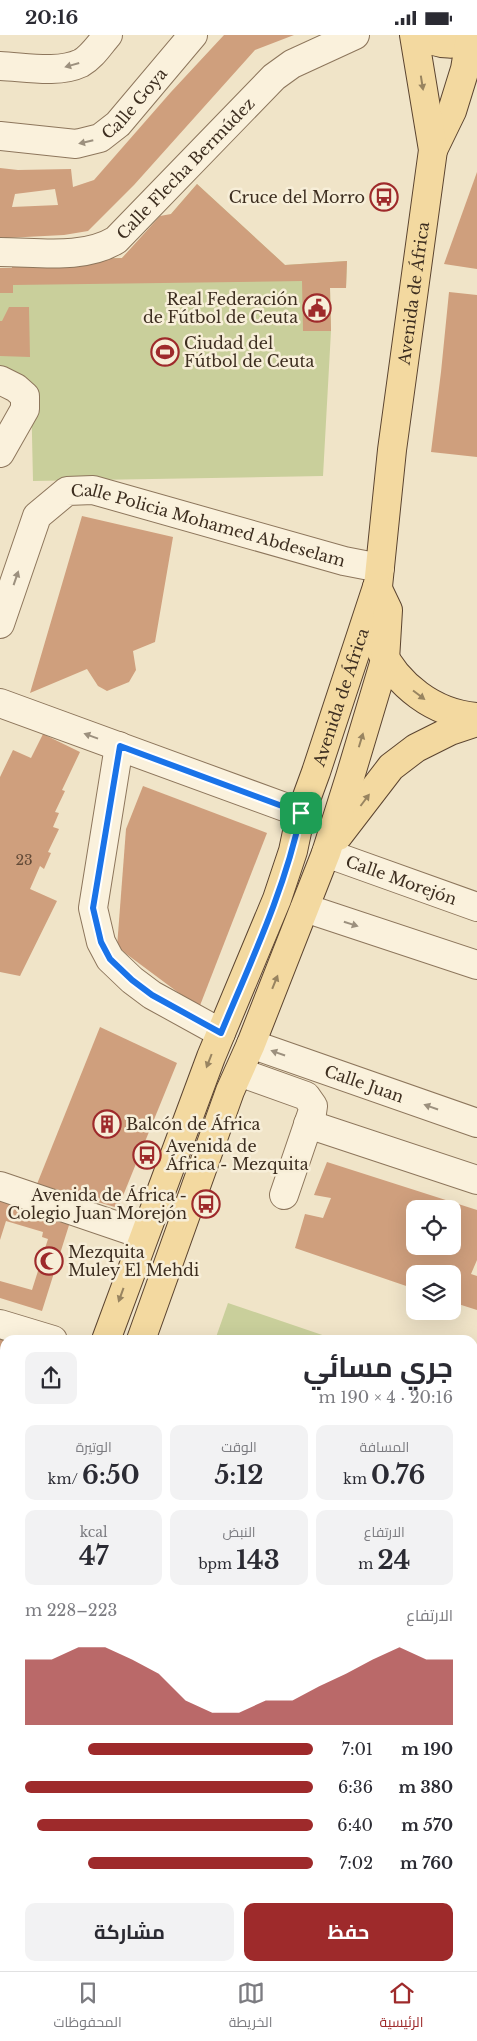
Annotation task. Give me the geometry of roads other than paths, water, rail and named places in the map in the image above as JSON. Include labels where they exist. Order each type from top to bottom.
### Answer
[{"type":"main road","name":"Avenida de África","points":[[144,1335],[239,1072],[326,853],[385,660],[372,632],[392,450],[432,150],[414,35]]},
{"type":"main road","points":[[422,35],[438,43],[454,44],[472,37]]},
{"type":"main road","name":"Avenida de África","points":[[432,150],[452,111],[472,37]]},
{"type":"main road","points":[[452,111],[477,79]]},
{"type":"main road","name":"Avenida de África","points":[[108,1335],[221,1033],[277,899],[293,851],[301,813],[379,577]]},
{"type":"main road","points":[[385,660],[404,684],[423,699],[445,710],[477,717]]},
{"type":"main road","points":[[326,853],[391,767],[416,748],[450,731],[477,722]]},
{"type":"street","points":[[0,66],[69,67],[82,62],[90,56],[108,35]]},
{"type":"street","name":"Calle Goya","points":[[0,136],[70,144],[88,142],[100,138],[118,124],[193,35]]},
{"type":"street","name":"Calle Flecha Bermúdez","points":[[0,252],[79,253],[94,250],[116,240],[274,77],[292,64],[355,35]]},
{"type":"street","points":[[0,380],[16,388],[25,396],[25,409],[0,453]]},
{"type":"street","name":"Calle Policia Mohamed Abdeselam","points":[[0,624],[37,516],[66,491],[93,490],[344,561],[379,577]]},
{"type":"street","points":[[0,703],[301,813]]},
{"type":"street","points":[[120,746],[93,908],[101,942],[110,959],[132,980],[152,995],[221,1033]]},
{"type":"street","name":"Calle Morejón","points":[[326,853],[477,907]]},
{"type":"street","points":[[305,909],[477,965]]},
{"type":"street","name":"Calle Juan","points":[[251,1044],[477,1123]]},
{"type":"street","points":[[239,1072],[306,1096],[313,1106],[284,1195]]},
{"type":"street","points":[[308,1125],[477,1180]]},
{"type":"street","points":[[0,1186],[144,1235]]},
{"type":"street","points":[[0,1324],[36,1335]]},
{"type":"place","name":"Cruce del Morro","points":[[384,197]]},
{"type":"place","name":"Real Federación de Fútbol de Ceuta","points":[[317,308]]},
{"type":"place","name":"Ciudad del Fútbol de Ceuta","points":[[165,352]]},
{"type":"place","name":"Balcón de África","points":[[107,1124]]},
{"type":"place","name":"Avenida de África - Mezquita","points":[[147,1155]]},
{"type":"place","name":"Avenida de África - Colegio Juan Morejón","points":[[206,1204]]},
{"type":"place","name":"Mezquita Muley El Mehdi","points":[[49,1261]]}]
